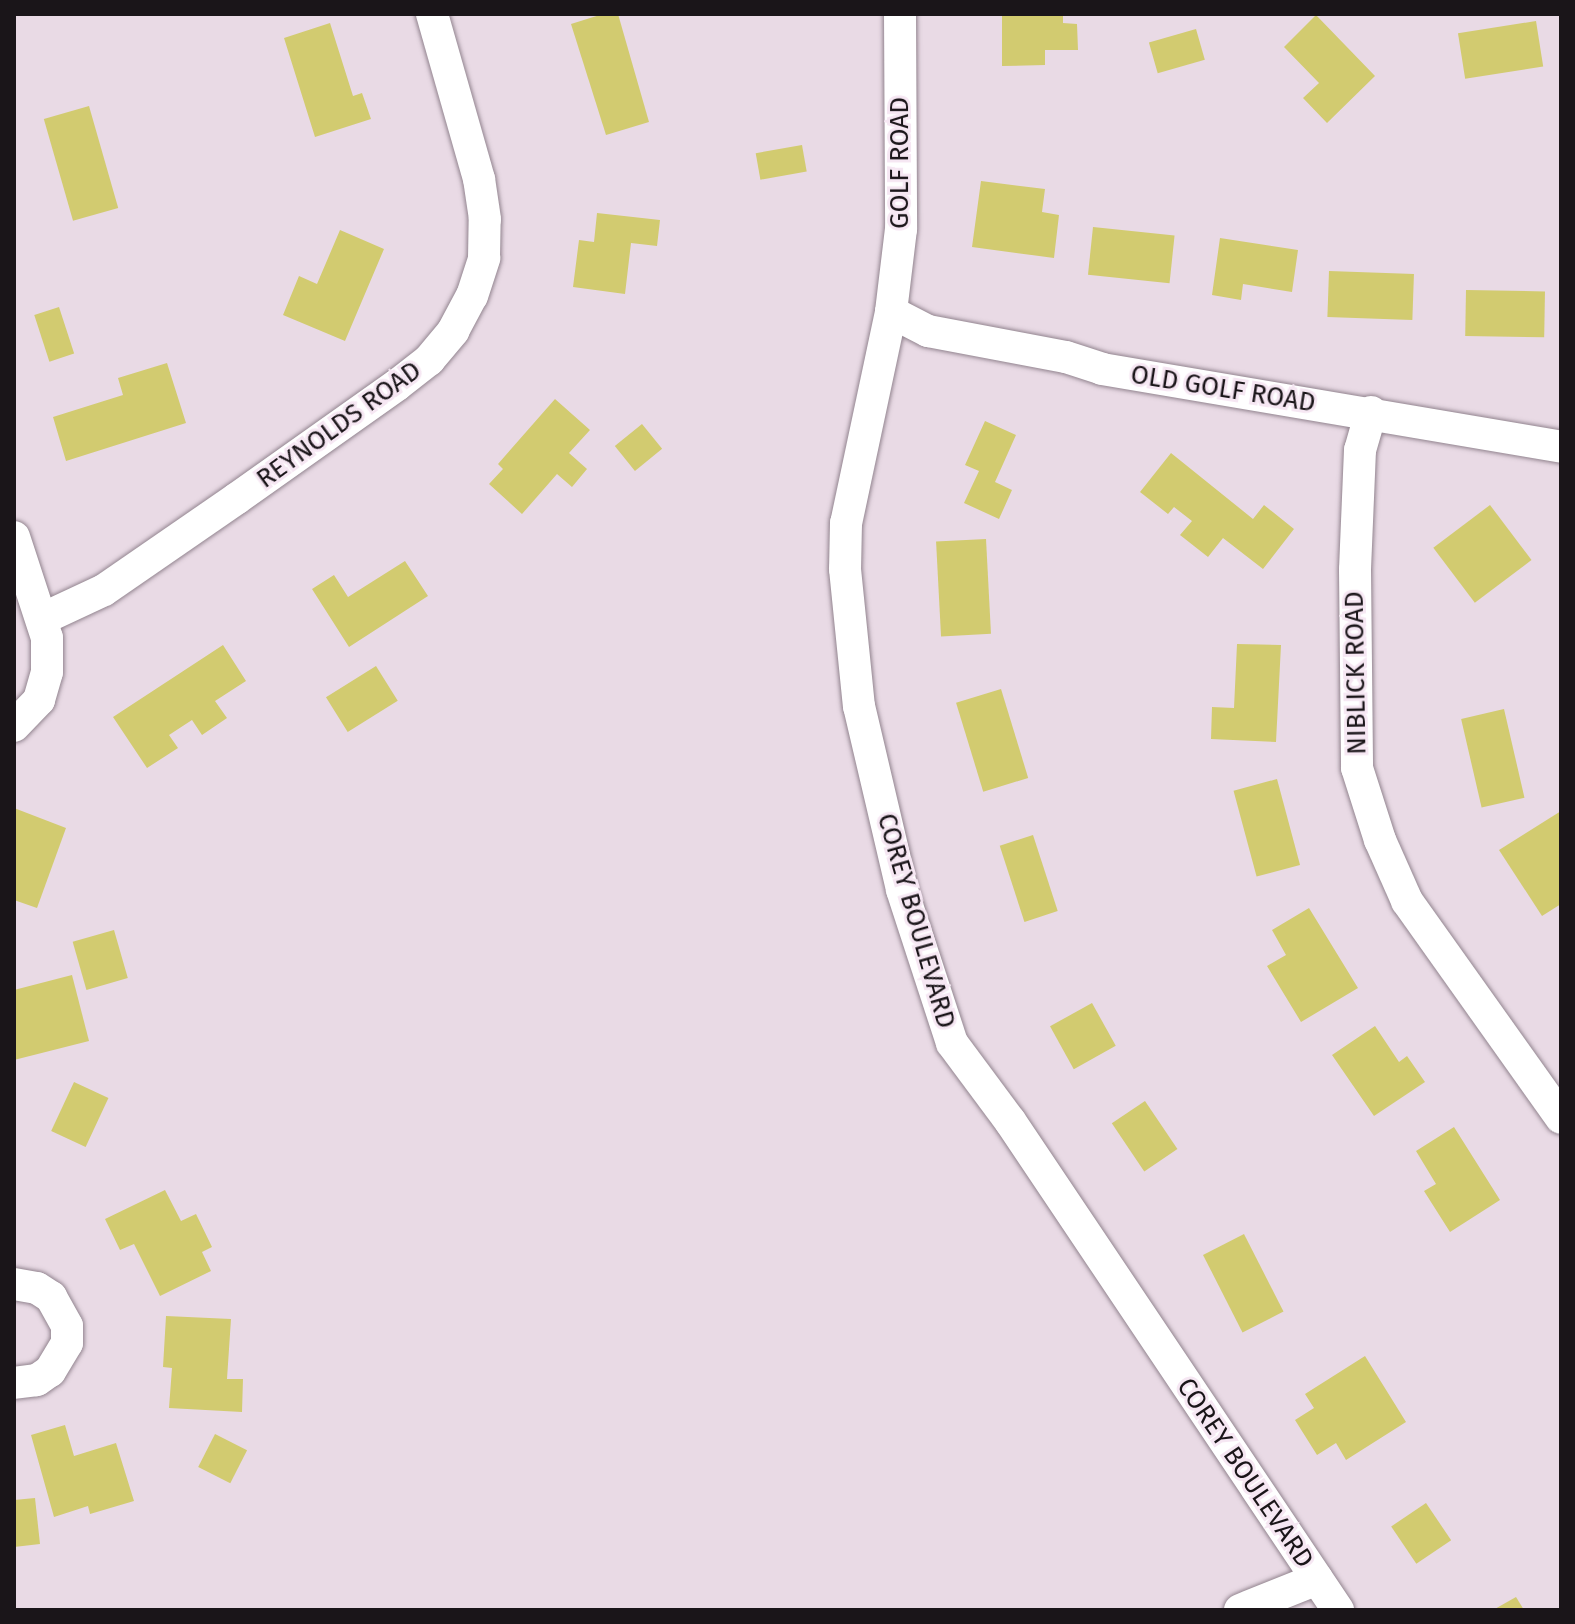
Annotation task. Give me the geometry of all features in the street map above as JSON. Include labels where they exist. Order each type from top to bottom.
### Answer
[{"type":"street","name":"REYNOLDS ROAD","points":[[42,619],[104,590],[429,360],[472,296],[484,258],[485,219],[479,179],[432,14]]},
{"type":"street","name":"GOLF ROAD","points":[[891,312],[901,229],[900,14]]},
{"type":"street","name":"OLD GOLF ROAD","points":[[891,312],[928,331],[1066,357],[1102,369],[1371,412],[1561,447]]},
{"type":"street","name":"COREY BOULEVARD","points":[[891,312],[846,523],[847,616],[859,706],[902,890],[952,1043],[1010,1121],[1338,1610]]},
{"type":"street","name":"NIBLICK ROAD","points":[[1371,412],[1360,450],[1355,570],[1357,768],[1380,840],[1407,901],[1561,1118]]},
{"type":"street","points":[[14,537],[42,619],[47,672],[39,700],[14,726]]},
{"type":"street","points":[[14,1284],[37,1288],[51,1297],[64,1318],[67,1343],[50,1371],[37,1380],[14,1383]]},
{"type":"street","points":[[1240,1610],[1317,1579]]},
{"type":"building","points":[[603,14],[618,14],[649,122],[606,135],[571,24]]},
{"type":"building","points":[[1002,14],[1063,14],[1063,23],[1077,24],[1078,50],[1045,50],[1045,65],[1002,66]]},
{"type":"building","points":[[1316,15],[1375,76],[1327,123],[1303,98],[1319,83],[1284,47]]},
{"type":"building","points":[[1536,21],[1543,66],[1465,79],[1458,33]]},
{"type":"building","points":[[330,23],[353,96],[362,93],[371,119],[315,137],[284,38]]},
{"type":"building","points":[[1196,29],[1205,60],[1158,73],[1149,43]]},
{"type":"building","points":[[89,106],[118,208],[73,221],[44,119]]},
{"type":"building","points":[[802,145],[807,172],[760,180],[756,153]]},
{"type":"building","points":[[981,181],[1045,189],[1042,212],[1059,215],[1054,258],[972,247]]},
{"type":"building","points":[[597,213],[660,220],[657,246],[631,243],[625,294],[573,287],[579,240],[594,242]]},
{"type":"building","points":[[1093,227],[1175,236],[1170,283],[1088,275]]},
{"type":"building","points":[[340,230],[384,249],[345,341],[283,315],[299,276],[317,284]]},
{"type":"building","points":[[1220,238],[1298,250],[1292,292],[1243,284],[1241,300],[1212,295]]},
{"type":"building","points":[[1329,271],[1414,274],[1412,320],[1327,317]]},
{"type":"building","points":[[1466,290],[1545,291],[1544,337],[1465,336]]},
{"type":"building","points":[[59,307],[74,354],[49,362],[34,315]]},
{"type":"building","points":[[167,363],[186,423],[66,461],[53,417],[123,395],[118,378]]},
{"type":"building","points":[[555,399],[590,430],[569,453],[587,469],[572,487],[557,474],[522,514],[489,484],[503,469],[498,464]]},
{"type":"building","points":[[985,421],[1016,435],[995,482],[1012,490],[999,519],[964,503],[979,471],[965,465]]},
{"type":"building","points":[[642,424],[662,449],[635,471],[615,446]]},
{"type":"building","points":[[1171,453],[1253,519],[1264,505],[1294,529],[1263,569],[1223,538],[1208,557],[1180,535],[1192,521],[1174,507],[1168,514],[1140,492]]},
{"type":"building","points":[[1490,505],[1532,560],[1475,603],[1433,548]]},
{"type":"building","points":[[986,539],[991,634],[941,636],[936,542]]},
{"type":"building","points":[[405,561],[428,596],[349,647],[312,589],[334,575],[348,597]]},
{"type":"building","points":[[1237,644],[1281,645],[1276,742],[1211,739],[1212,707],[1234,708]]},
{"type":"building","points":[[223,645],[246,681],[215,701],[227,718],[202,735],[192,720],[169,735],[178,748],[147,768],[113,717]]},
{"type":"building","points":[[376,666],[398,701],[348,732],[326,697]]},
{"type":"building","points":[[1001,689],[1028,778],[983,792],[956,703]]},
{"type":"building","points":[[1504,709],[1524,798],[1482,808],[1461,719]]},
{"type":"building","points":[[1277,779],[1300,865],[1257,877],[1234,791]]},
{"type":"building","points":[[14,808],[66,828],[37,908],[14,900]]},
{"type":"building","points":[[1561,811],[1561,904],[1542,916],[1499,850]]},
{"type":"building","points":[[1033,835],[1058,911],[1024,922],[1000,846]]},
{"type":"building","points":[[1309,908],[1358,988],[1301,1022],[1267,966],[1286,955],[1272,930]]},
{"type":"building","points":[[114,930],[128,978],[86,990],[73,942]]},
{"type":"building","points":[[72,975],[89,1041],[14,1060],[14,990]]},
{"type":"building","points":[[1092,1003],[1116,1046],[1074,1069],[1050,1026]]},
{"type":"building","points":[[1375,1026],[1399,1062],[1407,1056],[1425,1082],[1374,1116],[1332,1055]]},
{"type":"building","points":[[74,1082],[108,1098],[86,1147],[51,1131]]},
{"type":"building","points":[[1145,1101],[1177,1149],[1144,1171],[1112,1123]]},
{"type":"building","points":[[1454,1127],[1500,1200],[1450,1232],[1424,1191],[1436,1184],[1416,1151]]},
{"type":"building","points":[[165,1190],[181,1221],[196,1214],[212,1247],[202,1252],[211,1271],[160,1296],[134,1244],[120,1250],[105,1219]]},
{"type":"building","points":[[1244,1234],[1283,1312],[1243,1332],[1203,1255]]},
{"type":"building","points":[[166,1316],[231,1319],[227,1379],[243,1379],[242,1412],[169,1408],[172,1368],[163,1367]]},
{"type":"building","points":[[1365,1356],[1406,1422],[1346,1460],[1336,1443],[1317,1455],[1295,1420],[1314,1408],[1305,1394]]},
{"type":"building","points":[[65,1425],[74,1456],[116,1443],[134,1501],[90,1514],[88,1506],[54,1517],[31,1435]]},
{"type":"building","points":[[215,1434],[247,1450],[230,1483],[198,1467]]},
{"type":"building","points":[[35,1498],[40,1544],[14,1547],[14,1500]]},
{"type":"building","points":[[1426,1503],[1451,1540],[1416,1564],[1391,1526]]},
{"type":"building","points":[[1516,1597],[1524,1610],[1493,1610]]}]
